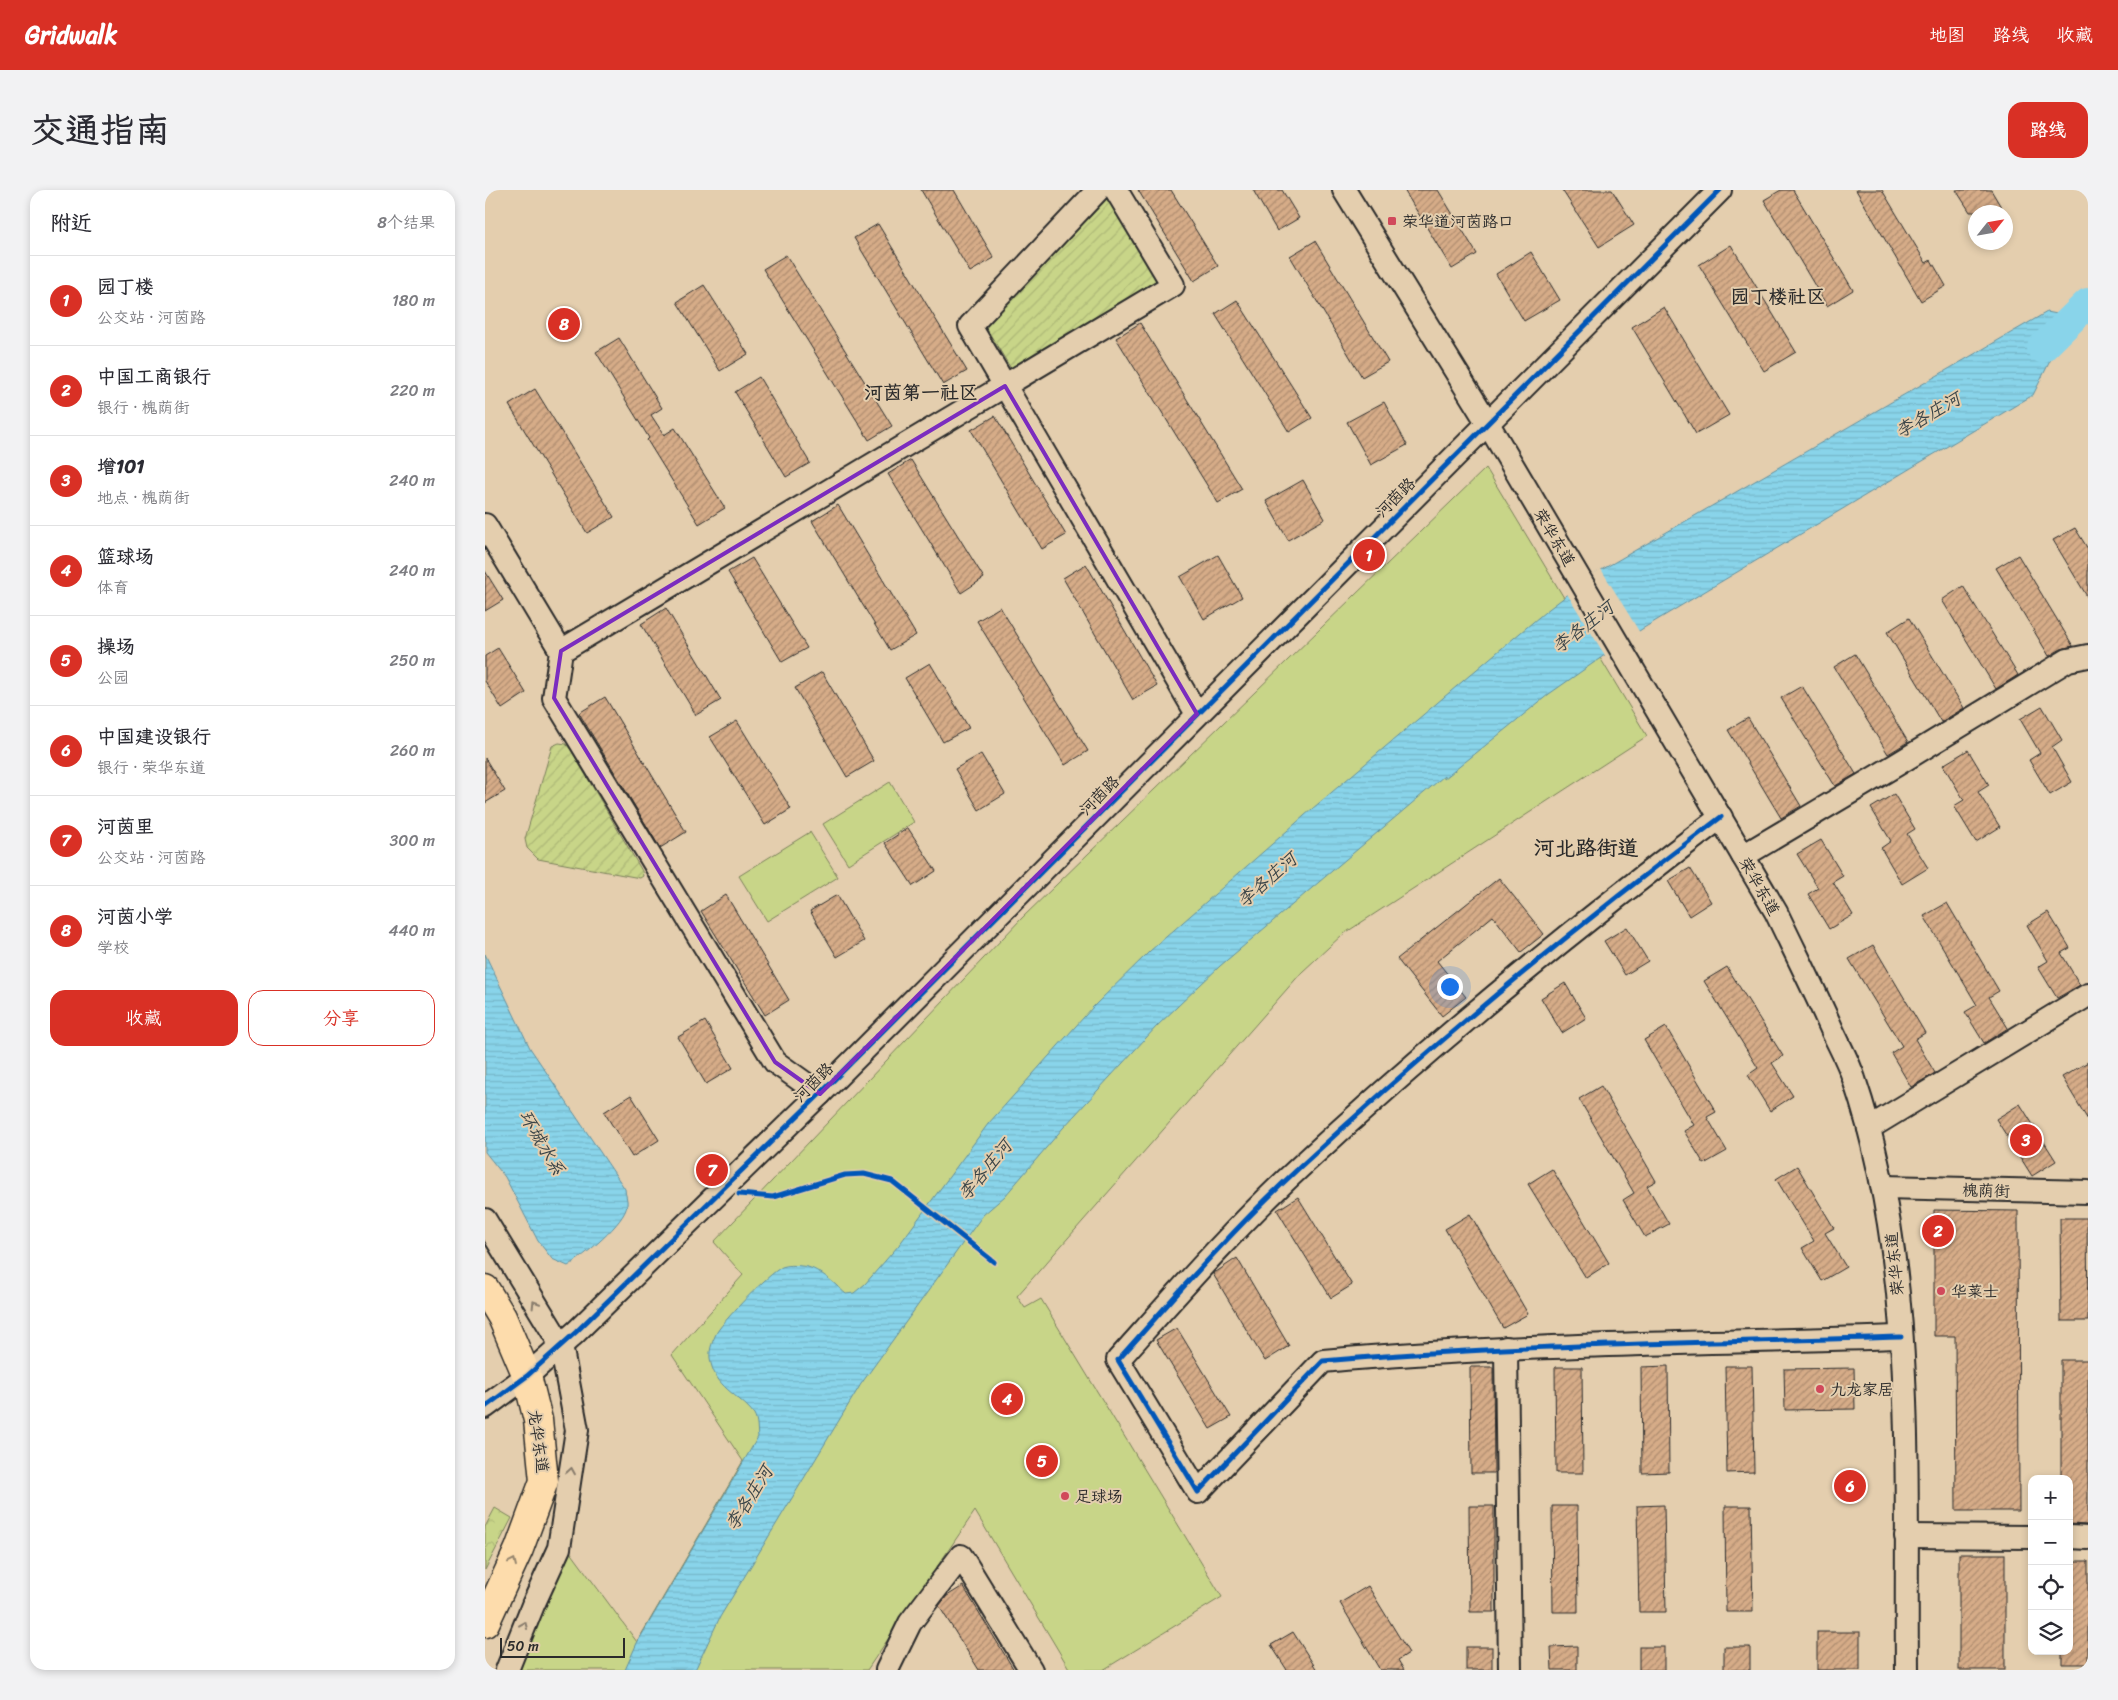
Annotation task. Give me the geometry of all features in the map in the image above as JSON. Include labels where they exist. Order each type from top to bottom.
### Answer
[{"type":"main road","name":"龙华东道","points":[[485,1289],[502,1317],[527,1376],[538,1420],[544,1481],[522,1542],[485,1622]]},
{"type":"street","points":[[1098,190],[970,326],[1197,714]]},
{"type":"street","points":[[561,650],[1173,286],[1117,190]]},
{"type":"street","name":"荣华东道","points":[[1344,190],[1487,422],[1721,817],[1775,912],[1813,987],[1854,1076],[1883,1187],[1895,1260],[1904,1400],[1907,1670]]},
{"type":"street","name":"河茵路","points":[[485,1407],[527,1376],[561,1345],[820,1094],[1487,422],[1721,190]]},
{"type":"street","points":[[485,525],[561,650],[554,698],[775,1062],[820,1094]]},
{"type":"street","points":[[1743,856],[2068,660],[2088,656]]},
{"type":"street","points":[[1721,817],[1629,886],[1478,1009],[1299,1168],[1240,1227],[1118,1360],[1198,1492],[1323,1361],[1410,1353],[1506,1348],[1901,1337]]},
{"type":"street","points":[[1869,1128],[2088,995]]},
{"type":"street","name":"槐荫街","points":[[1883,1187],[2088,1192]]},
{"type":"street","points":[[485,1220],[561,1345],[577,1430],[559,1548],[533,1605],[507,1670]]},
{"type":"street","points":[[1506,1348],[1510,1670]]},
{"type":"street","points":[[1906,1536],[2028,1537]]},
{"type":"street","points":[[2073,1537],[2088,1538]]},
{"type":"street","points":[[887,1670],[910,1623],[961,1556],[1031,1670]]},
{"type":"highlighted area","points":[[1005,386],[1197,714],[820,1094],[775,1062],[554,698],[561,651]]},
{"type":"green space","points":[[1109,195],[1161,283],[1013,372],[985,326]]},
{"type":"green space","points":[[1486,468],[1647,736],[1342,935],[1302,972],[1017,1296],[1025,1308],[1041,1299],[1222,1597],[1103,1670],[1070,1670],[975,1511],[867,1670],[513,1670],[567,1547],[637,1642],[743,1461],[672,1355],[743,1275],[714,1242],[1022,918]]},
{"type":"green space","points":[[559,743],[566,744],[571,750],[642,871],[643,876],[640,878],[538,859],[527,848],[525,839],[552,746]]},
{"type":"green space","points":[[890,782],[914,822],[848,864],[823,824]]},
{"type":"green space","points":[[810,832],[838,877],[767,921],[739,876]]},
{"type":"green space","points":[[495,1508],[512,1518],[485,1570],[485,1527]]},
{"type":"water","points":[[2047,312],[2072,317],[2033,395],[1642,629],[1549,694],[1444,779],[1444,776],[1220,966],[1157,1026],[1063,1128],[1005,1196],[983,1215],[861,1384],[720,1617],[695,1670],[625,1670],[637,1643],[758,1437],[757,1422],[754,1414],[716,1377],[710,1358],[717,1332],[757,1287],[782,1267],[791,1265],[814,1269],[846,1294],[854,1293],[865,1284],[899,1245],[988,1124],[1093,1007],[1150,951],[1312,809],[1483,664],[1545,612],[1596,573]]},
{"type":"water","name":"环城水系","points":[[485,954],[530,1048],[625,1189],[627,1205],[625,1212],[612,1229],[593,1247],[568,1266],[552,1259],[538,1241],[505,1177],[485,1152]]},
{"type":"pier","points":[[1601,569],[1640,633],[1606,657],[1566,592]]},
{"type":"building","points":[[921,190],[954,190],[994,258],[970,272]]},
{"type":"building","points":[[1138,190],[1171,190],[1218,266],[1194,281]]},
{"type":"building","points":[[1253,190],[1282,190],[1299,218],[1277,231]]},
{"type":"building","points":[[1404,190],[1438,190],[1477,254],[1452,269]]},
{"type":"building","points":[[1562,190],[1612,190],[1634,225],[1599,247]]},
{"type":"building","points":[[1781,190],[1793,190],[1853,290],[1827,306],[1764,200]]},
{"type":"building","points":[[1856,190],[1882,190],[1926,263],[1931,260],[1946,286],[1921,301]]},
{"type":"building","points":[[1956,190],[1991,190],[2000,205],[1968,205],[1968,209]]},
{"type":"building","points":[[878,224],[967,371],[943,385],[854,238]]},
{"type":"building","points":[[1315,241],[1388,362],[1362,377],[1290,256]]},
{"type":"building","points":[[1731,245],[1796,352],[1764,371],[1699,265]]},
{"type":"building","points":[[1531,252],[1560,300],[1524,321],[1496,274]]},
{"type":"building","points":[[786,255],[892,426],[869,440],[763,269]]},
{"type":"building","points":[[704,285],[748,354],[720,371],[677,302]]},
{"type":"building","points":[[1237,300],[1312,418],[1289,432],[1215,314]]},
{"type":"building","points":[[1664,307],[1729,415],[1696,434],[1632,327]]},
{"type":"building","points":[[1140,323],[1242,489],[1218,503],[1116,338]]},
{"type":"building","points":[[619,338],[662,408],[651,415],[664,435],[675,428],[725,508],[699,524],[596,352]]},
{"type":"building","points":[[759,377],[810,463],[786,477],[735,392]]},
{"type":"building","points":[[535,389],[614,517],[587,533],[509,405]]},
{"type":"building","points":[[1384,402],[1407,445],[1371,465],[1347,422]]},
{"type":"building","points":[[995,416],[1066,535],[1042,549],[971,430]]},
{"type":"building","points":[[911,460],[984,578],[961,593],[888,474]]},
{"type":"building","points":[[1303,480],[1325,519],[1288,540],[1266,501]]},
{"type":"building","points":[[838,505],[916,635],[890,650],[812,521]]},
{"type":"building","points":[[2075,528],[2088,549],[2088,598],[2053,540]]},
{"type":"building","points":[[1218,555],[1242,597],[1204,619],[1180,577]]},
{"type":"building","points":[[2018,555],[2073,646],[2061,649],[2049,656],[1996,568]]},
{"type":"building","points":[[752,558],[807,648],[782,662],[728,572]]},
{"type":"building","points":[[1086,564],[1157,686],[1133,700],[1063,578]]},
{"type":"building","points":[[485,571],[503,600],[485,611]]},
{"type":"building","points":[[1963,586],[2018,675],[1996,689],[1942,600]]},
{"type":"building","points":[[1000,607],[1088,751],[1065,765],[977,621]]},
{"type":"building","points":[[666,608],[721,700],[696,715],[641,624]]},
{"type":"building","points":[[1909,618],[1964,708],[1941,722],[1887,632]]},
{"type":"building","points":[[498,648],[526,693],[502,709],[485,681],[485,656]]},
{"type":"building","points":[[1855,654],[1908,742],[1888,754],[1834,667]]},
{"type":"building","points":[[930,663],[969,728],[943,742],[905,678]]},
{"type":"building","points":[[822,672],[874,761],[847,777],[795,688]]},
{"type":"building","points":[[1802,686],[1856,774],[1835,786],[1781,698]]},
{"type":"building","points":[[605,697],[686,832],[660,848],[579,713]]},
{"type":"building","points":[[2042,706],[2062,740],[2052,747],[2072,782],[2050,795],[2029,760],[2040,753],[2020,719]]},
{"type":"building","points":[[1748,718],[1801,806],[1781,818],[1728,730]]},
{"type":"building","points":[[737,721],[791,809],[765,825],[710,737]]},
{"type":"building","points":[[1968,750],[1989,785],[1978,792],[2000,827],[1976,842],[1954,806],[1964,800],[1943,765]]},
{"type":"building","points":[[981,754],[1005,794],[979,810],[955,769]]},
{"type":"building","points":[[485,758],[505,791],[485,803]]},
{"type":"building","points":[[1894,794],[1915,829],[1907,834],[1928,868],[1902,884],[1881,848],[1891,841],[1871,808]]},
{"type":"building","points":[[908,828],[936,871],[913,886],[885,843]]},
{"type":"building","points":[[1821,840],[1843,876],[1833,882],[1853,915],[1829,929],[1808,894],[1818,888],[1797,854]]},
{"type":"building","points":[[1690,868],[1711,902],[1689,916],[1668,881]]},
{"type":"building","points":[[1499,878],[1544,934],[1521,952],[1493,916],[1437,961],[1466,997],[1442,1016],[1397,959]]},
{"type":"building","points":[[726,895],[789,1000],[765,1015],[701,911]]},
{"type":"building","points":[[837,895],[864,941],[837,957],[810,911]]},
{"type":"building","points":[[1947,903],[1999,991],[1989,997],[2008,1028],[1984,1043],[1965,1012],[1977,1005],[1924,916]]},
{"type":"building","points":[[2048,912],[2070,948],[2061,953],[2080,985],[2057,998],[2038,967],[2048,961],[2027,925]]},
{"type":"building","points":[[1627,927],[1648,961],[1625,975],[1604,941]]},
{"type":"building","points":[[1873,945],[1925,1033],[1915,1039],[1935,1073],[1911,1087],[1891,1053],[1902,1046],[1849,959]]},
{"type":"building","points":[[1727,967],[1783,1056],[1772,1063],[1793,1096],[1770,1111],[1748,1075],[1758,1068],[1704,981]]},
{"type":"building","points":[[1565,983],[1586,1018],[1562,1033],[1541,998]]},
{"type":"building","points":[[705,1021],[733,1068],[706,1084],[678,1037]]},
{"type":"building","points":[[1666,1027],[1716,1112],[1707,1117],[1727,1151],[1704,1164],[1684,1131],[1694,1125],[1644,1040]]},
{"type":"building","points":[[2088,1062],[2088,1120],[2062,1077]]},
{"type":"building","points":[[1601,1086],[1656,1181],[1647,1186],[1669,1224],[1645,1237],[1623,1200],[1634,1193],[1579,1099]]},
{"type":"building","points":[[631,1095],[659,1140],[632,1157],[604,1112]]},
{"type":"building","points":[[2020,1104],[2056,1161],[2032,1176],[1996,1119]]},
{"type":"building","points":[[1797,1166],[1834,1228],[1825,1233],[1846,1267],[1822,1281],[1802,1248],[1814,1241],[1776,1179]]},
{"type":"building","points":[[1552,1169],[1609,1263],[1586,1278],[1528,1184]]},
{"type":"building","points":[[1298,1197],[1352,1285],[1331,1298],[1277,1210]]},
{"type":"building","points":[[1934,1210],[2018,1211],[2019,1511],[1956,1511],[1955,1336],[1934,1336]]},
{"type":"building","points":[[1470,1214],[1528,1314],[1503,1328],[1445,1229]]},
{"type":"building","points":[[2060,1218],[2087,1218],[2088,1321],[2061,1321]]},
{"type":"building","points":[[1237,1258],[1289,1346],[1265,1361],[1213,1274]]},
{"type":"building","points":[[1177,1328],[1231,1417],[1210,1429],[1156,1340]]},
{"type":"building","points":[[2061,1360],[2088,1360],[2088,1525],[2073,1524],[2073,1475],[2061,1475]]},
{"type":"building","points":[[1668,1366],[1669,1472],[1642,1473],[1641,1367]]},
{"type":"building","points":[[1725,1366],[1752,1366],[1754,1472],[1727,1473]]},
{"type":"building","points":[[1470,1367],[1493,1367],[1494,1473],[1471,1473]]},
{"type":"building","points":[[1555,1367],[1582,1367],[1583,1473],[1556,1473]]},
{"type":"building","name":"九龙家居","points":[[1854,1368],[1855,1409],[1785,1410],[1784,1369]]},
{"type":"building","points":[[1664,1505],[1666,1612],[1639,1612],[1637,1506]]},
{"type":"building","points":[[1469,1506],[1494,1506],[1494,1612],[1470,1612]]},
{"type":"building","points":[[1552,1506],[1577,1506],[1578,1612],[1553,1612]]},
{"type":"building","points":[[1725,1506],[1751,1506],[1753,1612],[1726,1612]]},
{"type":"building","points":[[1959,1554],[2005,1554],[2005,1670],[1959,1670]]},
{"type":"building","points":[[2073,1561],[2088,1561],[2088,1664],[2062,1664],[2062,1655],[2073,1655]]},
{"type":"building","points":[[963,1586],[1014,1670],[979,1670],[939,1606],[947,1596]]},
{"type":"building","points":[[1368,1586],[1409,1653],[1398,1660],[1404,1670],[1380,1670],[1340,1603]]},
{"type":"building","points":[[1293,1632],[1317,1670],[1287,1670],[1271,1645]]},
{"type":"building","points":[[1817,1632],[1860,1632],[1860,1670],[1817,1670]]},
{"type":"building","points":[[1577,1646],[1577,1670],[1552,1670],[1551,1647]]},
{"type":"building","points":[[1466,1647],[1492,1647],[1492,1670],[1466,1670]]},
{"type":"building","points":[[1639,1647],[1664,1647],[1664,1670],[1639,1670]]},
{"type":"building","points":[[1724,1647],[1750,1647],[1750,1670],[1724,1670]]},
{"type":"waterway","name":"李各庄河","points":[[2042,348],[2088,303]]},
{"type":"cycle path","points":[[485,1407],[527,1376],[576,1332],[820,1094],[1720,190]]},
{"type":"cycle path","points":[[1721,817],[1559,943],[1402,1075],[1252,1213],[1118,1360],[1198,1492],[1323,1361],[1395,1355],[1539,1348],[1901,1337]]},
{"type":"cycle path","points":[[739,1194],[773,1197],[845,1175],[864,1174],[892,1181],[994,1262]]},
{"type":"place","name":"荣华道河茵路口","points":[[1392,221]]},
{"type":"place","name":"河茵小学","points":[[564,324]]},
{"type":"place","name":"园丁楼","points":[[1369,555]]},
{"type":"place","name":"增101","points":[[2026,1140]]},
{"type":"place","name":"河茵里","points":[[712,1170]]},
{"type":"place","name":"中国工商银行","points":[[1938,1231]]},
{"type":"place","name":"华莱士","points":[[1941,1291]]},
{"type":"place","name":"九龙家居","points":[[1820,1389]]},
{"type":"place","name":"篮球场","points":[[1007,1399]]},
{"type":"place","name":"操场","points":[[1042,1461]]},
{"type":"place","name":"中国建设银行","points":[[1850,1486]]},
{"type":"place","name":"足球场","points":[[1065,1496]]},
{"type":"district","name":"园丁楼社区","points":[[1778,296]]},
{"type":"district","name":"河茵第一社区","points":[[921,392]]},
{"type":"district","name":"河北路街道","points":[[1586,848]]}]
